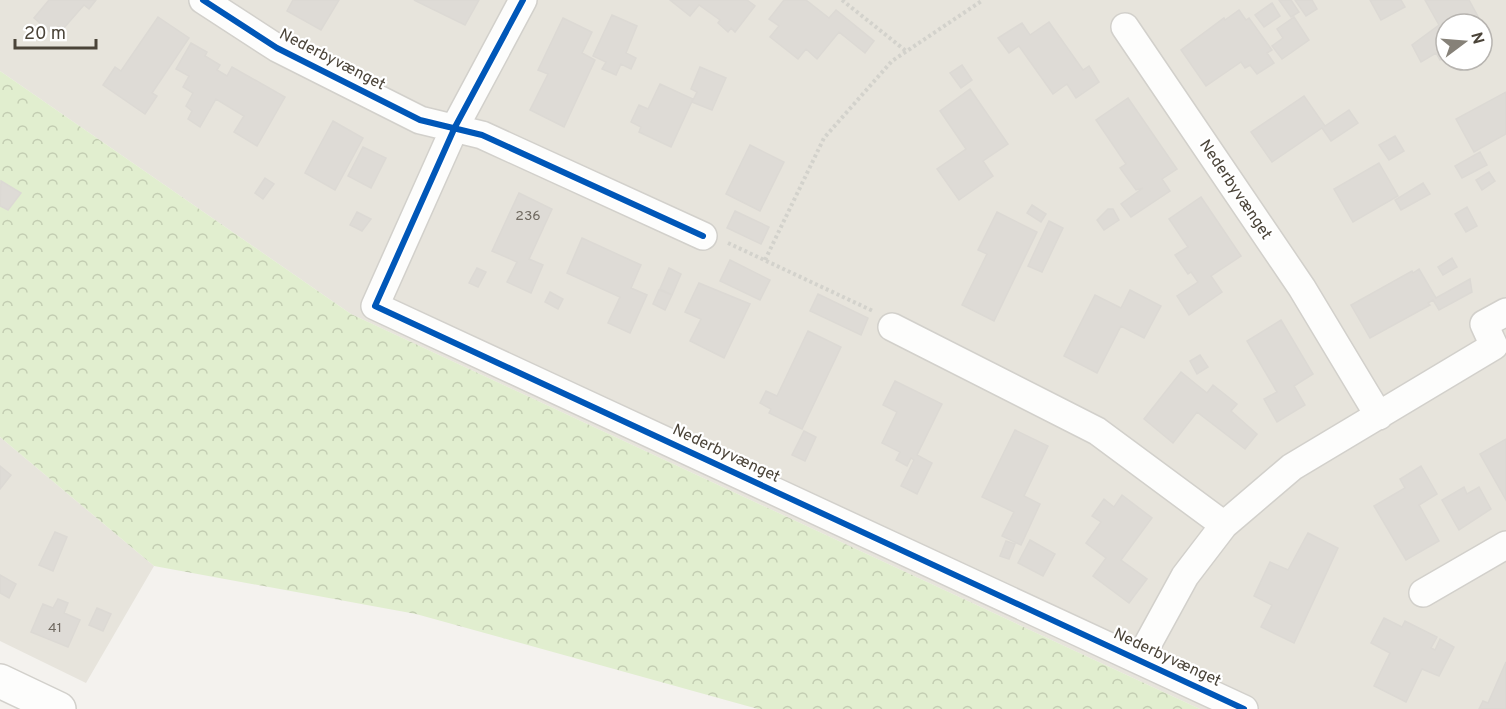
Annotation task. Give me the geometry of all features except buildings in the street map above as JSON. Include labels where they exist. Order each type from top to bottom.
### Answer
[{"type":"street","name":"Nederbyvænget","points":[[203,0],[277,48],[420,120],[482,135],[704,236]]},
{"type":"street","name":"Nederbyvænget","points":[[523,0],[455,127],[375,306],[1244,709]]},
{"type":"street","name":"Nederbyvænget","points":[[1125,27],[1302,288],[1379,416]]},
{"type":"street","name":"Nederbyvænget","points":[[1139,660],[1185,576],[1224,525],[1292,467],[1379,416],[1500,356],[1484,324],[1506,312]]},
{"type":"street","points":[[892,327],[1097,431],[1224,525]]},
{"type":"street","points":[[1423,593],[1506,545]]},
{"type":"street","points":[[0,681],[59,709]]},
{"type":"path","points":[[842,0],[906,51]]},
{"type":"path","points":[[765,260],[824,138],[892,61],[983,0]]},
{"type":"path","points":[[704,236],[717,237],[882,316],[892,327]]},
{"type":"shaded area","points":[[0,0],[1506,0],[1506,709],[1200,709],[351,314],[0,71]]},
{"type":"shaded area","points":[[0,437],[154,566],[86,683],[0,641]]},
{"type":"green space","points":[[0,71],[351,314],[1200,709],[758,709],[416,614],[154,566],[0,437]]},
{"type":"cycle path","points":[[203,0],[277,48],[420,120],[482,135],[703,236]]},
{"type":"cycle path","points":[[523,0],[455,127],[375,306],[1244,709]]}]
